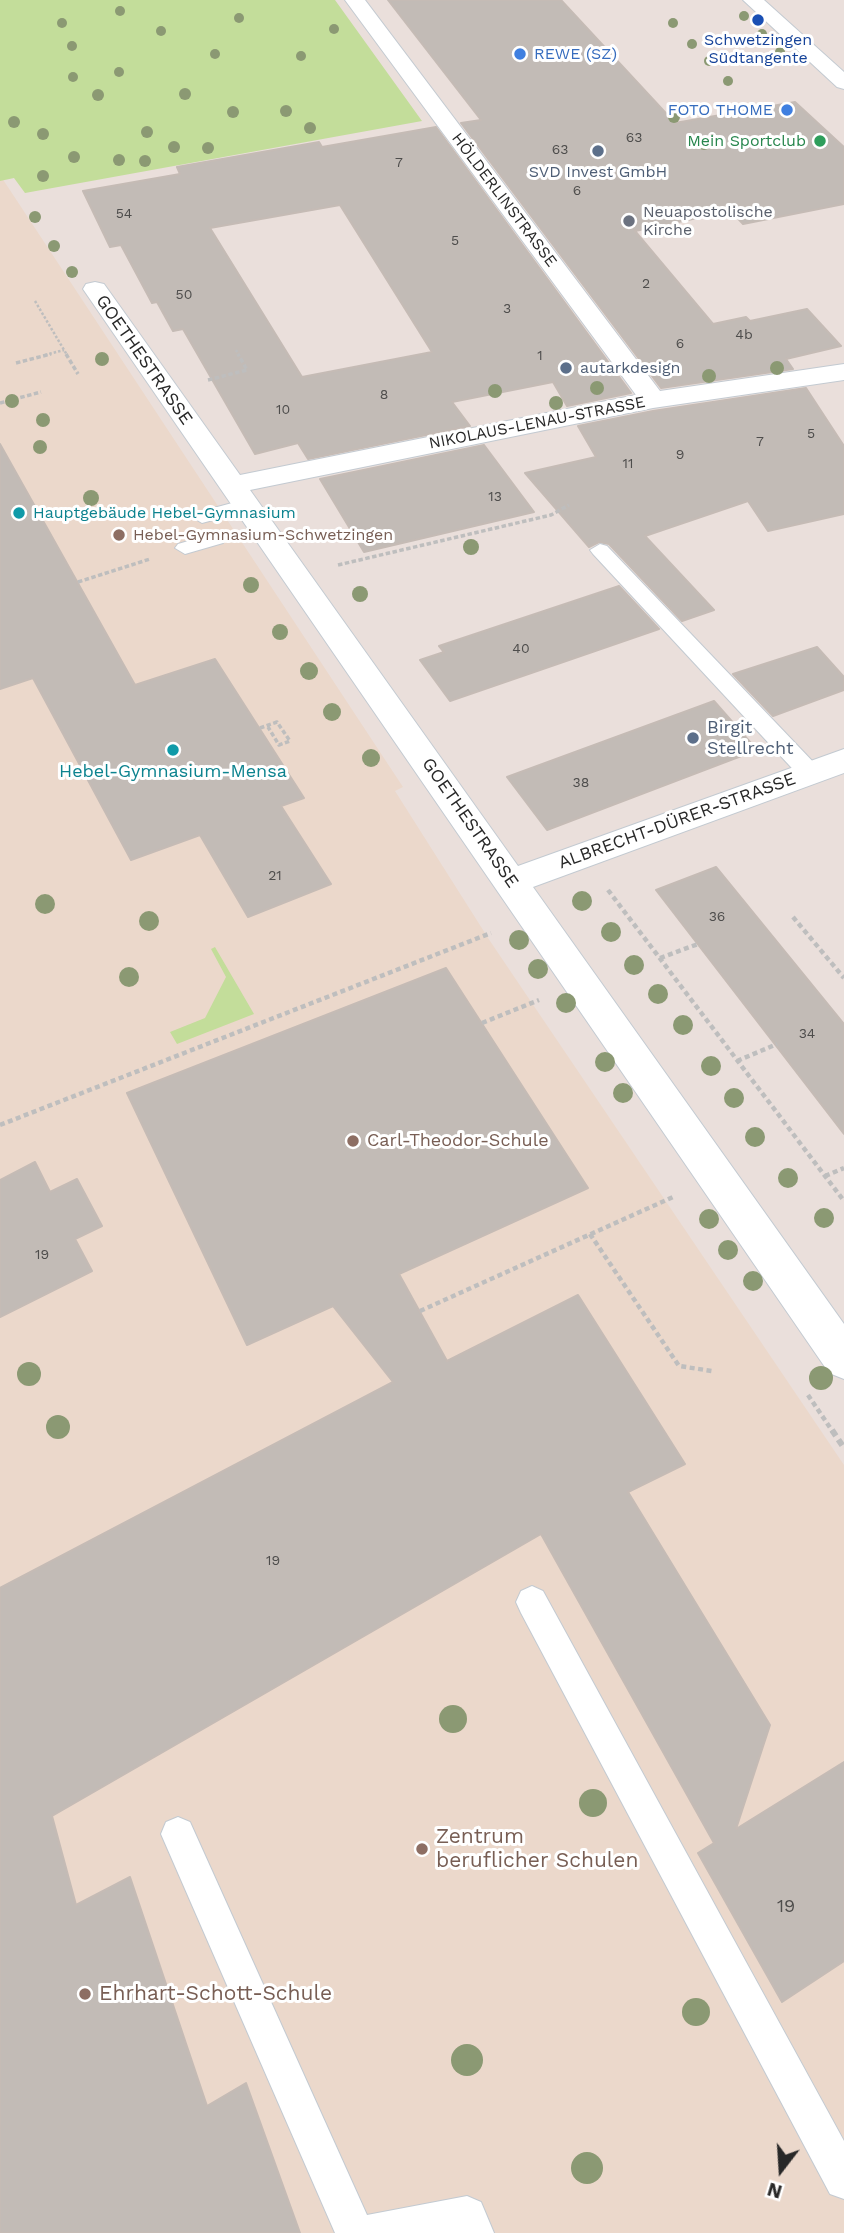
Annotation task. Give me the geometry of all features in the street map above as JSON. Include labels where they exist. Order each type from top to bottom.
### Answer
[{"type":"street","name":"HÖLDERLINSTRASSE","points":[[355,0],[653,400]]},
{"type":"street","points":[[754,0],[844,83]]},
{"type":"street","name":"GOETHESTRASSE","points":[[94,289],[844,1359]]},
{"type":"street","name":"NIKOLAUS-LENAU-STRASSE","points":[[239,495],[653,400],[844,372]]},
{"type":"street","name":"ALBRECHT-DÜRER-STRASSE","points":[[511,882],[844,761]]},
{"type":"lane","points":[[202,517],[239,495]]},
{"type":"lane","points":[[185,548],[216,539]]},
{"type":"lane","points":[[600,550],[810,773]]},
{"type":"lane","points":[[532,1602],[844,2180]]},
{"type":"lane","points":[[178,1835],[355,2233]]},
{"type":"lane","points":[[371,2233],[467,2217],[474,2233]]},
{"type":"path","points":[[35,301],[78,374]]},
{"type":"path","points":[[236,350],[247,370]]},
{"type":"path","points":[[16,363],[64,351]]},
{"type":"path","points":[[0,403],[41,392]]},
{"type":"path","points":[[296,574],[551,515],[569,505]]},
{"type":"path","points":[[78,582],[185,548]]},
{"type":"path","points":[[260,728],[277,722],[290,741],[279,744],[268,727]]},
{"type":"path","points":[[582,856],[844,1201]]},
{"type":"path","points":[[0,1125],[534,917]]},
{"type":"path","points":[[793,917],[844,978]]},
{"type":"path","points":[[660,958],[698,944]]},
{"type":"path","points":[[482,1023],[539,1000]]},
{"type":"path","points":[[737,1061],[777,1044]]},
{"type":"path","points":[[825,1176],[844,1168]]},
{"type":"path","points":[[420,1311],[715,1178]]},
{"type":"path","points":[[590,1234],[680,1366],[712,1371]]},
{"type":"path","points":[[826,1421],[844,1448]]},
{"type":"shaded area","name":"Zentrum beruflicher Schulen","points":[[0,175],[403,787],[395,791],[490,941],[844,1465],[844,2233],[0,2233]]},
{"type":"green space","points":[[0,0],[335,0],[422,121],[25,193],[14,178],[0,181]]},
{"type":"green space","points":[[215,947],[254,1014],[177,1044],[170,1032],[205,1018],[226,977],[211,949]]},
{"type":"building","points":[[388,0],[561,0],[675,123],[795,102],[844,147],[844,204],[743,224],[731,211],[635,231],[713,324],[746,317],[750,321],[807,309],[841,346],[786,359],[793,369],[661,388],[461,123],[481,120]]},
{"type":"building","points":[[436,127],[631,393],[567,406],[553,382],[452,402],[470,426],[308,459],[298,443],[255,454],[183,329],[173,331],[157,302],[152,303],[121,245],[110,247],[83,191],[180,174],[177,167],[319,142],[322,147]],"holes":[[[340,205],[432,352],[302,377],[210,228]]]},
{"type":"building","points":[[806,388],[844,446],[844,514],[768,531],[748,501],[645,536],[714,610],[682,621],[609,544],[599,542],[589,547],[525,473],[596,457],[578,426],[653,411]]},
{"type":"building","points":[[0,444],[135,685],[215,659],[304,798],[281,806],[331,884],[248,917],[200,835],[131,860],[33,678],[0,689]]},
{"type":"building","points":[[484,445],[534,512],[364,552],[320,479]]},
{"type":"building","points":[[619,586],[659,629],[450,701],[420,660],[444,652],[439,646]]},
{"type":"building","points":[[817,647],[844,677],[844,690],[773,716],[733,674]]},
{"type":"building","points":[[714,701],[757,750],[547,830],[507,777]]},
{"type":"building","points":[[716,867],[844,1024],[844,1134],[656,890]]},
{"type":"building","points":[[446,968],[588,1188],[399,1274],[447,1361],[578,1295],[685,1464],[628,1492],[770,1725],[736,1829],[844,1762],[844,1961],[782,2002],[698,1853],[714,1843],[541,1534],[52,1816],[76,1905],[130,1877],[207,2106],[246,2083],[300,2233],[0,2233],[0,1588],[393,1382],[333,1306],[247,1345],[127,1093]]},
{"type":"building","points":[[35,1162],[50,1192],[77,1179],[102,1226],[75,1239],[92,1271],[0,1317],[0,1180]]},
{"type":"place","name":"Schwetzingen Südtangente","points":[[758,20]]},
{"type":"place","name":"REWE (SZ)","points":[[520,54]]},
{"type":"place","name":"FOTO THOME","points":[[787,110]]},
{"type":"place","name":"Mein Sportclub","points":[[820,141]]},
{"type":"place","name":"SVD Invest GmbH","points":[[598,151]]},
{"type":"place","name":"Neuapostolische Kirche","points":[[629,221]]},
{"type":"place","name":"autarkdesign","points":[[566,368]]},
{"type":"place","name":"Hauptgebäude Hebel-Gymnasium","points":[[19,513]]},
{"type":"place","name":"Hebel-Gymnasium-Schwetzingen","points":[[119,535]]},
{"type":"place","name":"Birgit Stellrecht","points":[[693,738]]},
{"type":"place","name":"Hebel-Gymnasium-Mensa","points":[[173,750]]},
{"type":"place","name":"Carl-Theodor-Schule","points":[[353,1141]]},
{"type":"place","name":"Zentrum beruflicher Schulen","points":[[422,1849]]},
{"type":"place","name":"Ehrhart-Schott-Schule","points":[[85,1994]]}]
